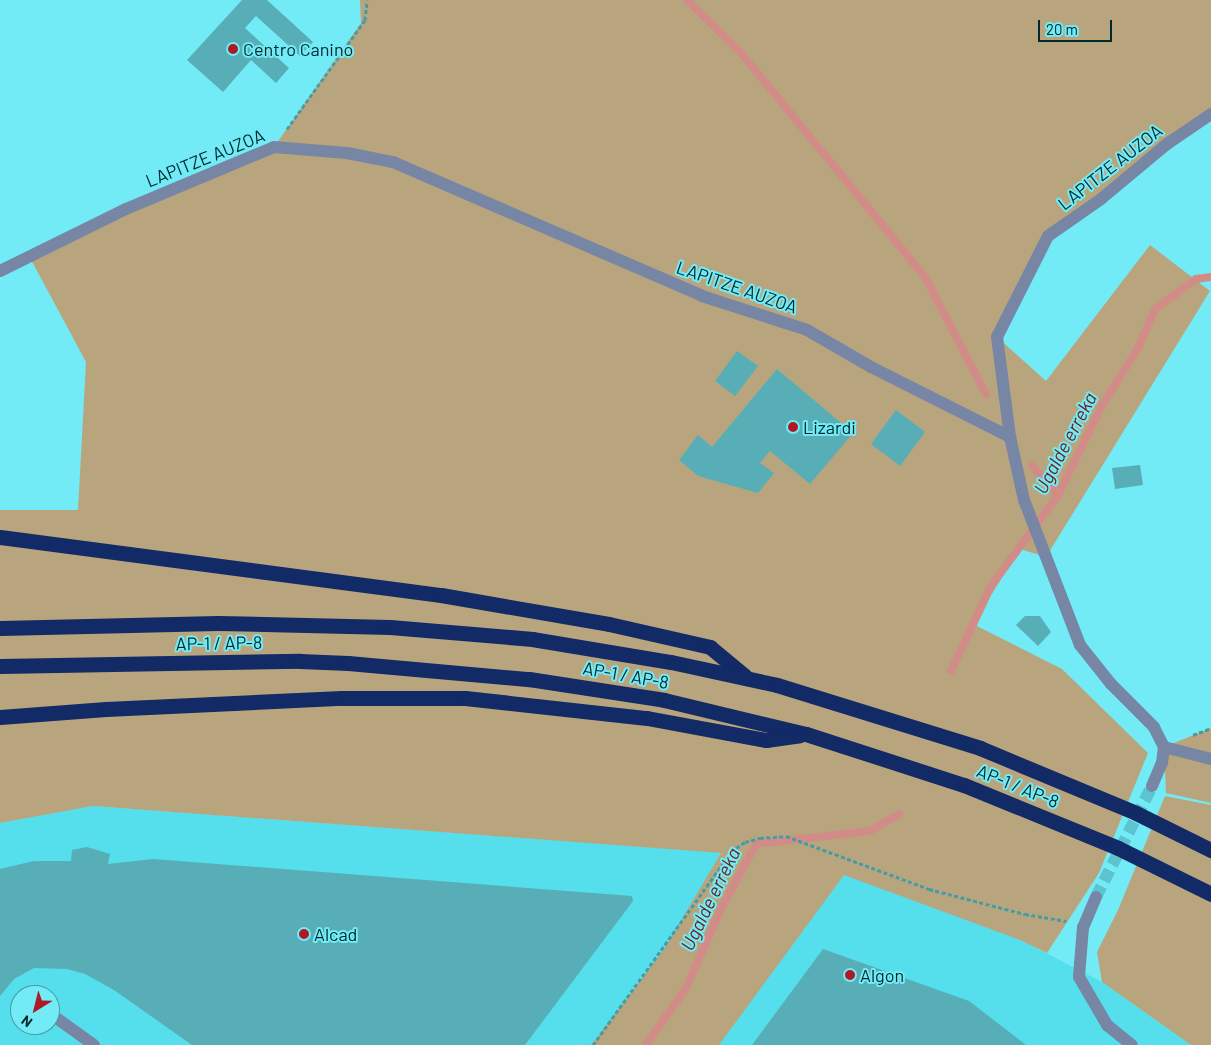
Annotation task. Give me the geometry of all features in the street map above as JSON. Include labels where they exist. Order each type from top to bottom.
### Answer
[{"type":"highway","points":[[0,537],[441,595],[609,624],[710,647],[748,679]]},
{"type":"highway","name":"AP-1 / AP-8","points":[[0,628],[218,623],[390,627],[541,641],[671,662],[748,679],[890,718],[980,748],[1136,813],[1211,850]]},
{"type":"highway","name":"AP-1 / AP-8","points":[[0,666],[300,661],[465,672],[664,700],[806,734],[964,785],[1041,815],[1211,894]]},
{"type":"highway","points":[[0,717],[106,709],[342,698],[465,698],[638,716],[766,740],[806,734]]},
{"type":"street","name":"LAPITZE AUZOA","points":[[1010,437],[997,337],[1048,236],[1101,199],[1167,144],[1211,114]]},
{"type":"street","name":"LAPITZE AUZOA","points":[[0,271],[126,209],[274,147],[347,153],[393,162],[702,296],[807,330],[871,367],[1010,437]]},
{"type":"street","points":[[1010,437],[1024,500],[1080,645],[1111,684],[1154,727],[1164,747],[1162,763],[1152,786]]},
{"type":"street","points":[[1164,747],[1211,759]]},
{"type":"street","points":[[1096,897],[1083,926],[1079,977],[1107,1025],[1132,1045]]},
{"type":"street","points":[[60,1021],[94,1045]]},
{"type":"path","points":[[274,147],[365,20],[367,0]]},
{"type":"path","points":[[593,1045],[731,852],[745,842],[760,838],[786,836],[929,889],[1083,926]]},
{"type":"shaded area","points":[[360,0],[1211,0],[1211,116],[1048,236],[997,337],[1046,381],[1150,245],[1210,291],[1046,557],[1020,549],[973,624],[1062,669],[1148,753],[1099,873],[1047,953],[1020,940],[844,875],[719,1045],[591,1045],[664,949],[721,853],[93,806],[0,823],[0,510],[78,510],[86,362],[29,256],[274,147],[361,23]]},
{"type":"shaded area","points":[[1211,728],[1211,803],[1166,793],[1164,747]]},
{"type":"shaded area","points":[[1165,796],[1211,805],[1211,1045],[1191,1045],[1102,982],[1097,952],[1118,910]]},
{"type":"shaded area","points":[[93,806],[874,864],[1102,982],[1191,1045],[0,1045],[0,823]]},
{"type":"building","name":"Centro Canino","points":[[242,0],[267,0],[313,42],[300,56],[256,16],[245,28],[289,68],[276,83],[251,60],[223,92],[187,60]]},
{"type":"building","points":[[737,351],[758,366],[735,396],[715,381]]},
{"type":"building","name":"Lizardi","points":[[777,369],[853,433],[810,484],[770,451],[760,463],[774,473],[758,493],[698,476],[679,460],[698,435],[712,447]]},
{"type":"building","points":[[896,410],[925,432],[900,466],[871,444]]},
{"type":"building","points":[[1140,465],[1143,485],[1115,489],[1112,468]]},
{"type":"building","points":[[1025,616],[1040,616],[1051,632],[1038,646],[1016,625]]},
{"type":"building","name":"Alcad","points":[[87,847],[110,854],[108,864],[153,859],[632,896],[633,901],[525,1045],[192,1045],[114,990],[85,974],[67,969],[34,968],[14,979],[0,996],[0,869],[34,861],[71,861],[72,850]]},
{"type":"building","name":"Algon","points":[[823,949],[969,1001],[1026,1045],[752,1045]]},
{"type":"waterway","points":[[687,0],[741,53],[925,277],[986,394]]},
{"type":"waterway","name":"Ugalde erreka","points":[[951,671],[991,586],[1058,495],[1103,404],[1138,348],[1155,309],[1196,279],[1211,277]]},
{"type":"waterway","points":[[1032,466],[1058,495]]},
{"type":"waterway","name":"Ugalde erreka","points":[[646,1045],[686,988],[721,909],[756,844],[870,831],[900,814]]},
{"type":"tunnel","points":[[1096,897],[1152,786]]},
{"type":"place","name":"Centro Canino","points":[[233,49]]},
{"type":"place","name":"Lizardi","points":[[793,427]]},
{"type":"place","name":"Alcad","points":[[304,934]]},
{"type":"place","name":"Algon","points":[[850,975]]}]
